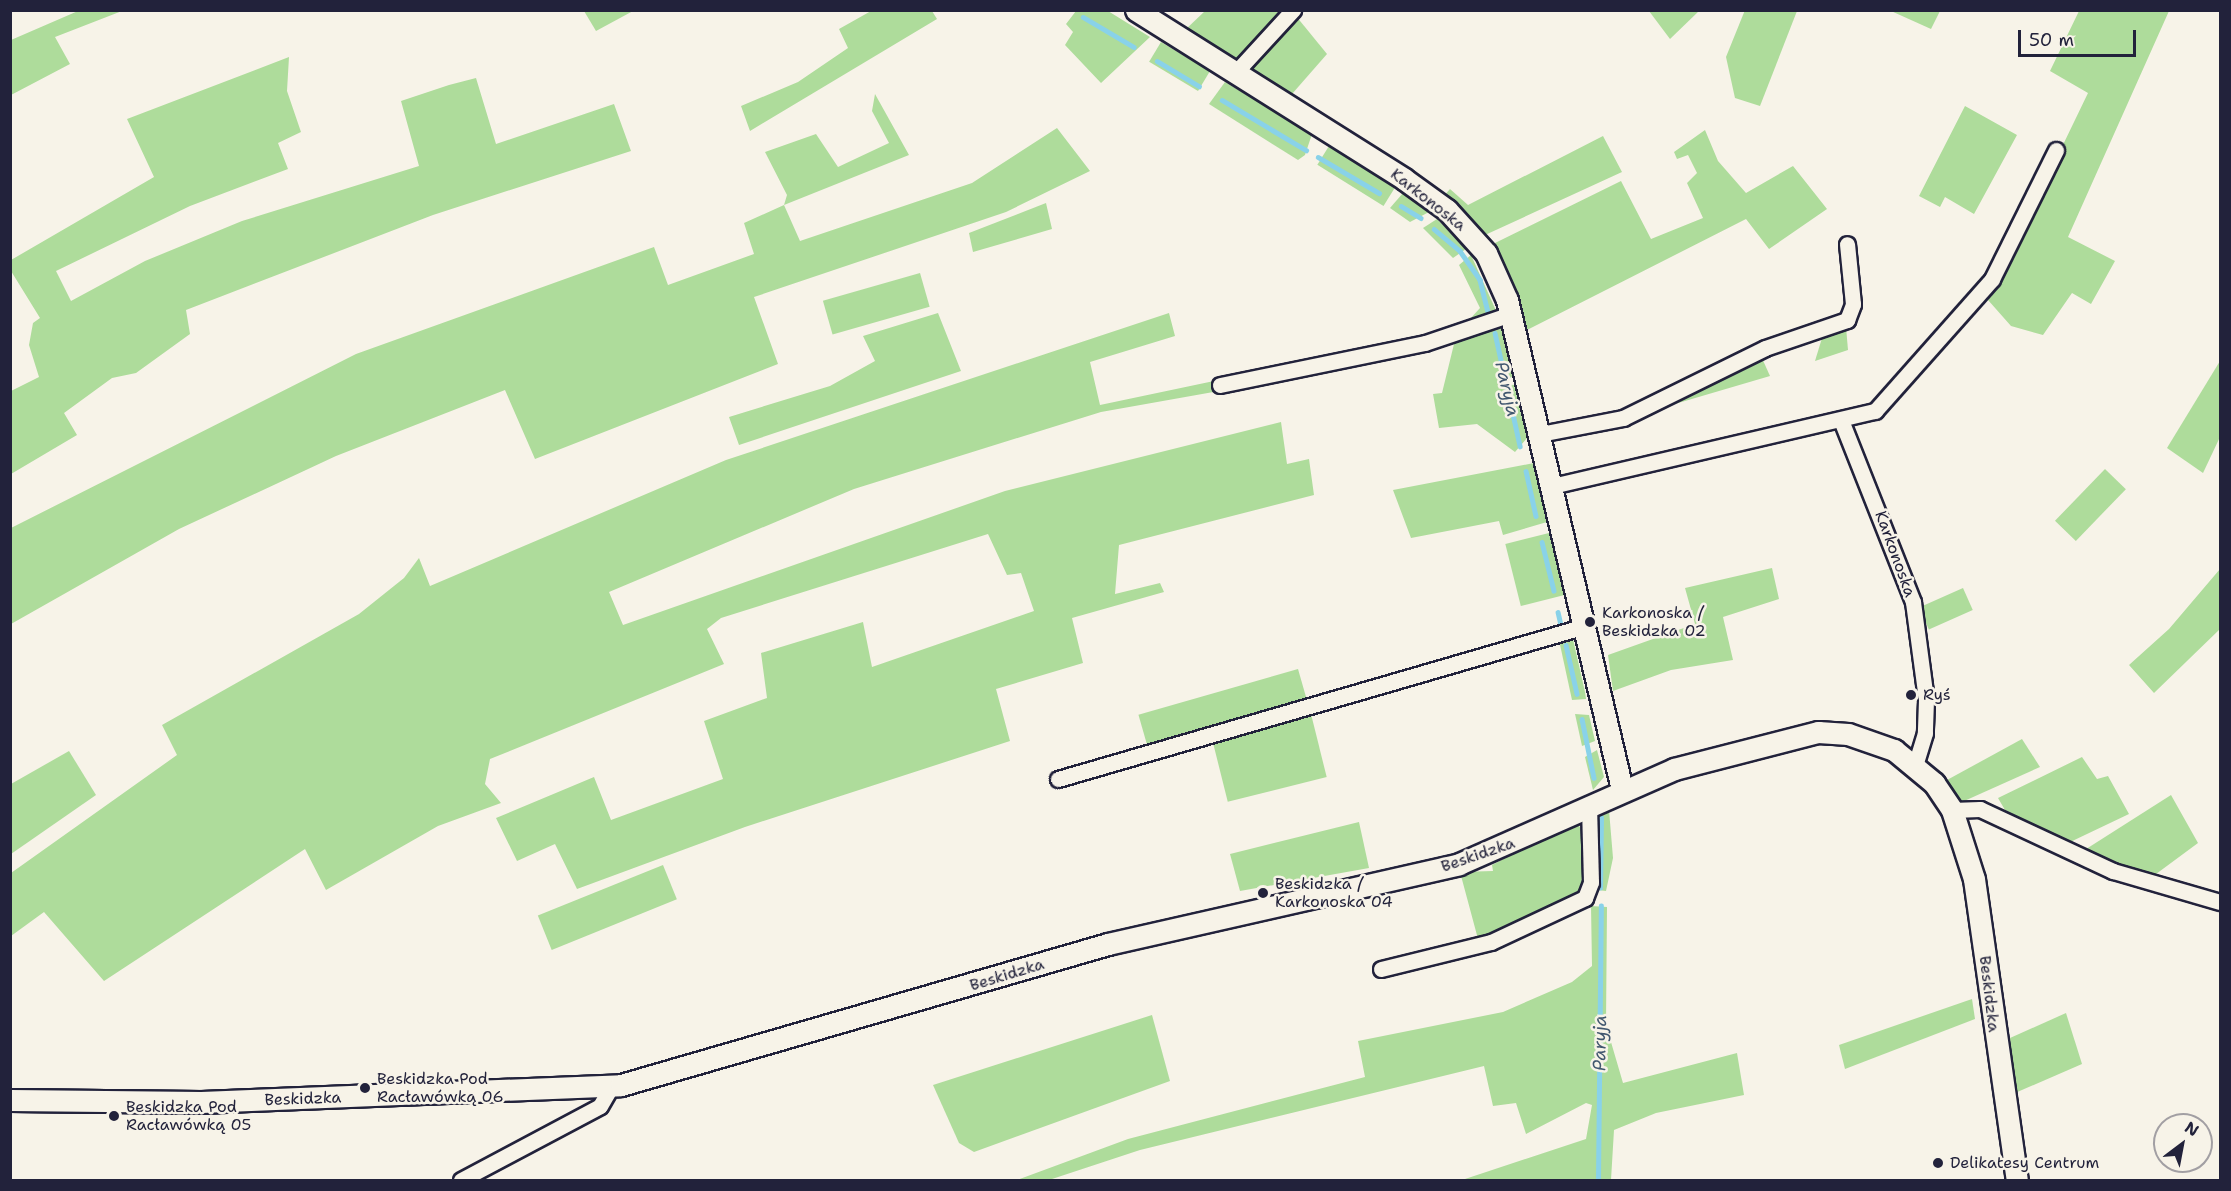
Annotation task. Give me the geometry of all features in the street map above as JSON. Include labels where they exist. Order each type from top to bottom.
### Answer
[{"type":"street","points":[[1235,73],[1293,10]]},
{"type":"street","name":"Karkonoska","points":[[1137,11],[1447,210],[1486,253],[1511,314],[1582,627],[1622,789]]},
{"type":"street","points":[[1551,486],[1813,422],[1841,420],[1875,411],[1992,279],[2056,150]]},
{"type":"street","points":[[1540,434],[1615,421],[1765,348],[1848,320],[1853,304],[1847,244]]},
{"type":"street","points":[[1220,385],[1425,343],[1511,314]]},
{"type":"street","name":"Karkonoska","points":[[1841,420],[1913,602],[1926,700],[1925,733],[1915,765]]},
{"type":"street","points":[[1058,779],[1582,627]]},
{"type":"street","name":"Beskidzka","points":[[10,1100],[201,1102],[611,1087],[702,1066],[1108,944],[1459,864],[1622,789],[1806,733],[1871,739],[1915,765],[1952,810],[1974,879],[2017,1180]]},
{"type":"street","points":[[1381,969],[1491,942],[1586,898],[1591,882],[1589,806]]},
{"type":"street","points":[[1952,810],[1980,808],[2104,868],[2220,902]]},
{"type":"street","points":[[461,1180],[600,1106],[611,1087]]},
{"type":"green space","points":[[1745,10],[1797,11],[1760,106],[1735,98],[1726,57]]},
{"type":"green space","points":[[78,11],[122,11],[55,37],[70,64],[11,95],[11,40]]},
{"type":"green space","points":[[584,11],[633,11],[596,31]]},
{"type":"green space","points":[[871,11],[932,11],[937,19],[750,131],[741,106],[798,82],[848,48],[839,29]]},
{"type":"green space","points":[[1076,11],[1108,11],[1150,37],[1101,83],[1065,45],[1073,32],[1066,24]]},
{"type":"green space","points":[[1205,11],[1285,11],[1236,62],[1184,31]]},
{"type":"green space","points":[[1649,11],[1699,11],[1670,39]]},
{"type":"green space","points":[[1891,11],[1940,11],[1931,29]]},
{"type":"green space","points":[[2079,11],[2169,11],[2068,237],[2115,261],[2091,304],[2072,293],[2043,335],[2011,326],[1988,300],[2088,93],[2050,71]]},
{"type":"green space","points":[[1296,16],[1327,54],[1292,94],[1251,73],[1248,64]]},
{"type":"green space","points":[[1161,42],[1210,71],[1198,91],[1149,62]]},
{"type":"green space","points":[[289,57],[287,91],[301,132],[278,143],[288,169],[190,206],[56,271],[71,301],[145,261],[242,221],[419,166],[401,101],[449,85],[476,78],[496,144],[614,104],[631,151],[433,215],[186,310],[190,334],[136,373],[112,378],[64,413],[77,435],[11,474],[11,391],[39,377],[29,345],[33,323],[40,318],[11,271],[11,260],[154,177],[127,119]]},
{"type":"green space","points":[[1225,82],[1312,134],[1305,155],[1298,160],[1209,104]]},
{"type":"green space","points":[[875,94],[909,155],[784,205],[787,195],[765,152],[816,134],[838,167],[889,143],[872,111]]},
{"type":"green space","points":[[1965,106],[2017,135],[1974,214],[1945,197],[1940,207],[1919,196]]},
{"type":"green space","points":[[1057,128],[1090,171],[1006,212],[754,297],[778,364],[535,459],[505,390],[336,456],[179,529],[11,624],[11,528],[356,354],[654,247],[668,285],[754,254],[744,223],[784,205],[800,241],[972,183]]},
{"type":"green space","points":[[1705,130],[1718,161],[1746,193],[1793,166],[1827,209],[1769,249],[1746,219],[1525,331],[1518,293],[1495,243],[1621,181],[1651,239],[1703,218],[1687,183],[1697,173],[1688,155],[1677,159],[1674,152]]},
{"type":"green space","points":[[1603,136],[1622,172],[1485,235],[1443,197],[1450,189],[1468,205]]},
{"type":"green space","points":[[1329,146],[1395,187],[1383,206],[1317,165]]},
{"type":"green space","points":[[1403,193],[1429,212],[1410,222],[1390,208]]},
{"type":"green space","points":[[1046,203],[1052,229],[973,252],[969,233]]},
{"type":"green space","points":[[1437,219],[1466,249],[1453,258],[1423,228]]},
{"type":"green space","points":[[1471,255],[1498,315],[1471,327],[1470,319],[1480,308],[1459,265]]},
{"type":"green space","points":[[920,273],[930,307],[833,334],[823,301]]},
{"type":"green space","points":[[938,313],[961,371],[739,445],[729,417],[830,386],[875,361],[863,336]]},
{"type":"green space","points":[[1169,313],[1175,336],[1090,362],[1100,405],[1214,381],[1219,391],[1101,412],[854,489],[609,592],[623,625],[1005,491],[1281,422],[1287,464],[1309,459],[1314,495],[1119,545],[1115,594],[1160,583],[1164,592],[1072,618],[1083,663],[996,689],[1010,741],[745,827],[577,889],[555,844],[517,861],[496,818],[594,777],[611,820],[723,779],[704,721],[767,698],[761,653],[863,622],[872,667],[1034,611],[1021,573],[1007,575],[988,534],[721,618],[707,629],[724,664],[490,759],[485,784],[501,803],[438,826],[326,890],[305,849],[104,981],[44,912],[11,936],[11,873],[177,755],[162,725],[359,614],[404,578],[419,558],[430,586],[726,460]]},
{"type":"green space","points":[[1501,326],[1514,375],[1502,384],[1514,385],[1527,438],[1515,452],[1477,424],[1439,428],[1433,394],[1442,393],[1455,340]]},
{"type":"green space","points":[[1846,327],[1848,350],[1815,361],[1822,338]]},
{"type":"green space","points":[[1761,356],[1770,376],[1668,406],[1675,398]]},
{"type":"green space","points":[[2220,361],[2220,437],[2203,473],[2167,448]]},
{"type":"green space","points":[[1534,463],[1547,522],[1503,535],[1499,521],[1411,538],[1393,490]]},
{"type":"green space","points":[[2105,469],[2126,489],[2076,541],[2055,521]]},
{"type":"green space","points":[[1549,533],[1564,595],[1521,606],[1505,544]]},
{"type":"green space","points":[[1772,568],[1779,599],[1723,617],[1733,660],[1671,670],[1613,691],[1608,655],[1695,624],[1685,588]]},
{"type":"green space","points":[[2220,569],[2220,629],[2154,693],[2129,665],[2169,629]]},
{"type":"green space","points":[[1963,588],[1973,610],[1929,629],[1919,608]]},
{"type":"green space","points":[[1573,639],[1586,699],[1572,700],[1559,640]]},
{"type":"green space","points":[[1298,669],[1307,701],[1148,746],[1138,715]]},
{"type":"green space","points":[[1311,714],[1327,777],[1228,802],[1212,739]]},
{"type":"green space","points":[[1575,714],[1589,715],[1595,741],[1582,746]]},
{"type":"green space","points":[[2022,739],[2040,767],[1962,802],[1947,780]]},
{"type":"green space","points":[[1597,750],[1604,777],[1593,790],[1585,757]]},
{"type":"green space","points":[[69,751],[96,795],[11,854],[11,784]]},
{"type":"green space","points":[[2082,757],[2097,779],[2108,776],[2129,814],[2066,844],[2005,810],[1998,798]]},
{"type":"green space","points":[[2171,795],[2198,843],[2152,877],[2083,851]]},
{"type":"green space","points":[[1609,810],[1613,858],[1606,891],[1597,890],[1597,815]]},
{"type":"green space","points":[[1576,821],[1581,829],[1583,886],[1577,898],[1478,939],[1460,872],[1493,871],[1492,865]]},
{"type":"green space","points":[[1359,822],[1369,868],[1240,891],[1230,854]]},
{"type":"green space","points":[[663,865],[677,899],[552,950],[538,916]]},
{"type":"green space","points":[[1591,906],[1607,907],[1606,1025],[1623,1083],[1737,1053],[1744,1095],[1656,1113],[1614,1130],[1611,1180],[1462,1180],[1586,1139],[1592,1105],[1586,1103],[1526,1134],[1516,1103],[1493,1106],[1484,1066],[1140,1150],[1049,1180],[1017,1180],[1128,1139],[1365,1077],[1358,1041],[1503,1012],[1572,982],[1592,966]]},
{"type":"green space","points":[[1972,999],[1975,1019],[1845,1069],[1839,1045]]},
{"type":"green space","points":[[2066,1013],[2082,1064],[2015,1093],[2010,1038]]},
{"type":"green space","points":[[1152,1015],[1170,1081],[974,1152],[959,1143],[933,1085]]},
{"type":"waterway","name":"Paryja","points":[[1083,17],[1134,47]]},
{"type":"waterway","name":"Paryja","points":[[1157,61],[1199,86]]},
{"type":"waterway","name":"Paryja","points":[[1222,100],[1306,150]]},
{"type":"waterway","name":"Paryja","points":[[1318,157],[1379,193]]},
{"type":"waterway","name":"Paryja","points":[[1401,206],[1421,218]]},
{"type":"waterway","name":"Paryja","points":[[1434,229],[1460,251],[1480,280],[1488,311]]},
{"type":"waterway","name":"Paryja","points":[[1495,333],[1520,446]]},
{"type":"waterway","name":"Paryja","points":[[1526,471],[1536,516]]},
{"type":"waterway","name":"Paryja","points":[[1542,542],[1554,591]]},
{"type":"waterway","name":"Paryja","points":[[1558,612],[1561,625]]},
{"type":"waterway","name":"Paryja","points":[[1566,645],[1577,694]]},
{"type":"waterway","name":"Paryja","points":[[1582,719],[1594,778]]},
{"type":"waterway","name":"Paryja","points":[[1600,888],[1601,818]]},
{"type":"waterway","name":"Paryja","points":[[1598,1180],[1601,906]]},
{"type":"place","name":"Karkonoska / Beskidzka 02","points":[[1590,622]]},
{"type":"place","name":"Ryś","points":[[1911,695]]},
{"type":"place","name":"Beskidzka / Karkonoska 04","points":[[1263,893]]},
{"type":"place","name":"Beskidzka Pod Racławówką 06","points":[[365,1088]]},
{"type":"place","name":"Beskidzka Pod Racławówką 05","points":[[114,1116]]},
{"type":"place","name":"Delikatesy Centrum","points":[[1938,1163]]}]
